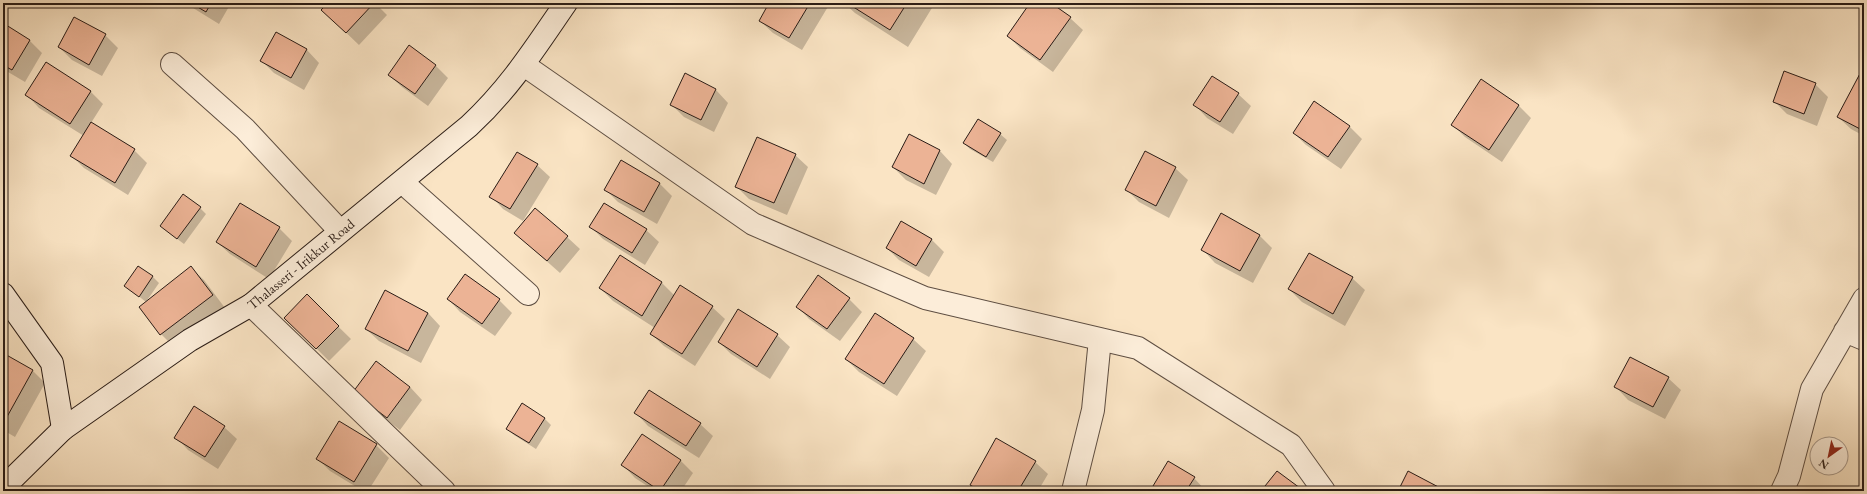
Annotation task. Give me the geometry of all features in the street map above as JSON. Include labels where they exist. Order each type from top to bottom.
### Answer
[{"type":"street","name":"Thalasseri - Irikkur Road","points":[[3,488],[63,429],[190,340],[251,305],[482,115],[524,65],[566,3]]},
{"type":"street","points":[[172,64],[245,129],[340,231]]},
{"type":"street","points":[[524,65],[753,224],[925,298],[1138,348],[1291,445],[1324,491]]},
{"type":"street","points":[[402,182],[528,294]]},
{"type":"street","points":[[3,294],[52,363],[63,429]]},
{"type":"street","points":[[1782,491],[1789,476],[1812,389],[1854,335],[1864,299]]},
{"type":"street","points":[[251,305],[444,491]]},
{"type":"street","points":[[1073,491],[1093,410],[1100,339]]},
{"type":"building","points":[[191,3],[211,3],[206,12]]},
{"type":"building","points":[[328,3],[374,3],[346,33],[321,10]]},
{"type":"building","points":[[769,3],[810,3],[789,38],[759,21]]},
{"type":"building","points":[[847,3],[907,3],[890,30]]},
{"type":"building","points":[[1030,3],[1051,3],[1071,17],[1040,60],[1007,36]]},
{"type":"building","points":[[74,17],[106,34],[89,65],[58,47]]},
{"type":"building","points":[[3,23],[30,40],[12,70],[3,65]]},
{"type":"building","points":[[276,32],[307,49],[291,78],[260,61]]},
{"type":"building","points":[[409,45],[436,65],[415,94],[388,75]]},
{"type":"building","points":[[46,62],[91,91],[70,124],[25,95]]},
{"type":"building","points":[[1864,66],[1864,131],[1837,117]]},
{"type":"building","points":[[1784,71],[1816,83],[1804,114],[1773,102]]},
{"type":"building","points":[[685,73],[716,89],[701,120],[670,105]]},
{"type":"building","points":[[1212,76],[1239,93],[1220,122],[1193,105]]},
{"type":"building","points":[[1481,79],[1519,105],[1489,150],[1451,125]]},
{"type":"building","points":[[1314,101],[1350,126],[1328,157],[1293,133]]},
{"type":"building","points":[[978,119],[1001,133],[986,157],[963,143]]},
{"type":"building","points":[[91,122],[135,149],[115,183],[70,156]]},
{"type":"building","points":[[909,134],[940,150],[924,184],[892,167]]},
{"type":"building","points":[[757,137],[796,154],[774,203],[735,187]]},
{"type":"building","points":[[1145,151],[1176,167],[1156,206],[1125,190]]},
{"type":"building","points":[[517,152],[538,164],[510,209],[489,197]]},
{"type":"building","points":[[621,160],[660,183],[644,212],[604,190]]},
{"type":"building","points":[[183,194],[201,207],[177,239],[160,226]]},
{"type":"building","points":[[240,203],[280,227],[256,267],[216,242]]},
{"type":"building","points":[[604,203],[647,229],[632,253],[589,227]]},
{"type":"building","points":[[535,208],[568,236],[547,261],[514,233]]},
{"type":"building","points":[[1221,213],[1260,235],[1240,271],[1201,250]]},
{"type":"building","points":[[901,221],[932,239],[916,266],[886,248]]},
{"type":"building","points":[[1309,253],[1353,277],[1333,314],[1288,289]]},
{"type":"building","points":[[620,255],[662,282],[642,316],[599,288]]},
{"type":"building","points":[[138,266],[153,276],[139,297],[124,286]]},
{"type":"building","points":[[191,266],[213,295],[160,335],[139,307]]},
{"type":"building","points":[[465,274],[500,299],[482,324],[447,299]]},
{"type":"building","points":[[818,275],[850,298],[827,329],[796,307]]},
{"type":"building","points":[[680,285],[713,306],[682,354],[650,334]]},
{"type":"building","points":[[385,290],[428,313],[408,351],[365,329]]},
{"type":"building","points":[[307,294],[339,326],[316,349],[284,318]]},
{"type":"building","points":[[738,309],[778,334],[757,367],[718,342]]},
{"type":"building","points":[[875,313],[914,338],[884,384],[845,359]]},
{"type":"building","points":[[3,353],[33,370],[3,424]]},
{"type":"building","points":[[1630,357],[1669,377],[1653,407],[1614,387]]},
{"type":"building","points":[[376,361],[410,387],[387,418],[353,392]]},
{"type":"building","points":[[649,390],[701,423],[686,446],[634,413]]},
{"type":"building","points":[[522,403],[545,418],[529,443],[506,429]]},
{"type":"building","points":[[194,406],[225,426],[205,457],[174,438]]},
{"type":"building","points":[[339,421],[377,444],[354,482],[316,459]]},
{"type":"building","points":[[642,434],[681,460],[660,491],[621,465]]},
{"type":"building","points":[[996,438],[1036,461],[1018,491],[981,491],[970,485]]},
{"type":"building","points":[[1168,461],[1195,477],[1186,491],[1161,491],[1153,486]]},
{"type":"building","points":[[1277,471],[1304,491],[1261,491]]},
{"type":"building","points":[[1408,471],[1446,491],[1398,491]]}]
